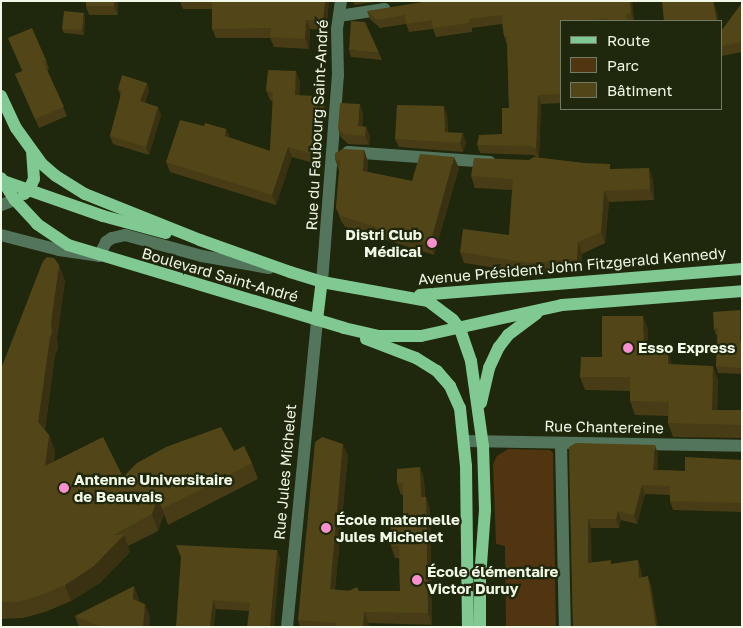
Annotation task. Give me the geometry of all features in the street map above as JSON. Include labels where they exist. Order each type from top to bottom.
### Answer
[{"type":"main road","name":"Boulevard Saint-André","points":[[1,96],[16,128],[32,152],[56,176],[85,194],[200,240],[290,272],[322,282],[404,295]]},
{"type":"main road","points":[[15,200],[29,190],[35,172],[32,152]]},
{"type":"main road","name":"Boulevard Saint-André","points":[[2,180],[15,200],[38,224],[59,240],[99,256],[344,328],[394,338],[460,329]]},
{"type":"main road","points":[[2,180],[64,204],[133,226],[200,240]]},
{"type":"main road","name":"Avenue Président John Fitzgerald Kennedy","points":[[404,295],[491,291],[742,269]]},
{"type":"main road","points":[[318,320],[322,282]]},
{"type":"main road","points":[[460,329],[544,308],[626,299],[742,291]]},
{"type":"main road","points":[[404,295],[428,301],[436,306],[460,329],[471,361],[483,442],[486,490],[479,596],[480,627]]},
{"type":"main road","points":[[479,410],[489,368],[499,347],[517,327],[544,308]]},
{"type":"main road","points":[[344,328],[416,358],[445,379],[460,408],[465,441],[468,627]]},
{"type":"street","name":"Rue du Faubourg Saint-André","points":[[322,282],[338,76],[336,38],[342,1]]},
{"type":"street","points":[[339,16],[398,7]]},
{"type":"street","points":[[333,151],[503,163]]},
{"type":"street","points":[[1,204],[15,200]]},
{"type":"street","points":[[1,235],[50,248],[99,256],[106,242],[119,235],[125,235],[202,256],[290,272]]},
{"type":"street","name":"Rue Jules Michelet","points":[[287,627],[318,320]]},
{"type":"street","name":"Rue Chantereine","points":[[465,441],[742,446]]},
{"type":"street","points":[[561,442],[564,627]]},
{"type":"green space","points":[[508,449],[550,450],[553,453],[556,627],[506,627],[505,546],[496,544],[493,464],[497,456]]},
{"type":"building","points":[[86,1],[114,1],[114,6],[86,6]]},
{"type":"building","points":[[212,1],[325,1],[323,20],[306,20],[305,39],[270,37],[271,28],[212,29]]},
{"type":"building","points":[[429,1],[630,1],[631,13],[626,14],[627,20],[609,20],[608,18],[560,20],[560,94],[538,95],[536,149],[530,146],[477,145],[479,135],[502,134],[502,108],[509,108],[507,36],[504,36],[502,15],[469,19],[469,23],[433,28],[432,20],[406,24],[405,15],[377,20],[367,11]]},
{"type":"building","points":[[662,1],[713,1],[717,20],[664,20]]},
{"type":"building","points":[[742,3],[742,42],[723,46],[723,29]]},
{"type":"building","points":[[64,11],[84,13],[82,30],[62,29]]},
{"type":"building","points":[[351,21],[365,22],[379,53],[349,50]]},
{"type":"building","points":[[32,28],[46,60],[43,61],[64,107],[35,119],[15,74],[23,71],[8,38]]},
{"type":"building","points":[[268,70],[296,71],[295,95],[317,96],[317,102],[323,102],[323,111],[317,105],[313,154],[288,147],[272,195],[166,162],[180,120],[204,126],[205,123],[226,129],[225,136],[270,151],[273,93],[266,90]]},
{"type":"building","points":[[122,75],[147,83],[140,101],[158,107],[146,147],[110,136],[122,90],[118,89]]},
{"type":"building","points":[[340,103],[360,104],[358,126],[366,127],[365,136],[344,134],[338,128]]},
{"type":"building","points":[[397,105],[444,106],[445,132],[463,133],[460,143],[395,139]]},
{"type":"building","points":[[343,149],[364,150],[363,171],[412,181],[420,154],[454,157],[430,244],[341,216],[336,208],[340,161],[335,159],[335,153]]},
{"type":"building","points":[[534,157],[610,164],[610,169],[649,168],[650,189],[604,191],[601,232],[578,242],[577,259],[529,263],[460,252],[463,229],[509,235],[513,179],[471,176],[474,158],[529,160]]},
{"type":"building","name":"Antenne Universitaire de Beauvais","points":[[47,257],[54,258],[59,265],[51,322],[52,332],[38,422],[49,435],[45,466],[103,437],[123,477],[137,463],[166,447],[221,427],[234,451],[244,446],[252,463],[162,509],[158,497],[152,514],[113,535],[124,535],[94,566],[65,585],[39,596],[17,602],[1,602],[1,369],[43,261]]},
{"type":"building","points":[[740,310],[742,368],[716,366],[718,328],[714,329],[713,312]]},
{"type":"building","points":[[602,316],[643,316],[644,353],[668,353],[668,364],[713,366],[712,410],[742,410],[742,425],[668,423],[669,402],[630,401],[630,377],[580,377],[581,357],[602,357]]},
{"type":"building","points":[[322,437],[343,444],[330,589],[349,591],[357,587],[359,591],[400,591],[399,546],[391,546],[390,524],[403,524],[403,483],[397,483],[397,469],[420,467],[421,497],[426,497],[428,613],[364,612],[363,627],[336,627],[336,623],[298,620],[315,442]]},
{"type":"building","points":[[576,443],[655,445],[653,470],[685,471],[685,457],[742,460],[742,503],[670,501],[670,486],[642,485],[634,515],[618,511],[616,519],[588,519],[588,563],[611,560],[611,564],[638,560],[639,578],[648,576],[656,627],[573,627],[569,447]]},
{"type":"building","points":[[176,545],[277,550],[270,627],[247,627],[250,603],[213,600],[210,627],[176,627],[181,557]]},
{"type":"building","points":[[134,586],[133,599],[145,604],[143,627],[102,627],[75,616]]},
{"type":"place","name":"Distri Club Médical","points":[[432,243]]},
{"type":"place","name":"Esso Express","points":[[628,348]]},
{"type":"place","name":"Antenne Universitaire de Beauvais","points":[[64,488]]},
{"type":"place","name":"École maternelle Jules Michelet","points":[[326,528]]},
{"type":"place","name":"École élémentaire Victor Duruy","points":[[417,580]]}]
